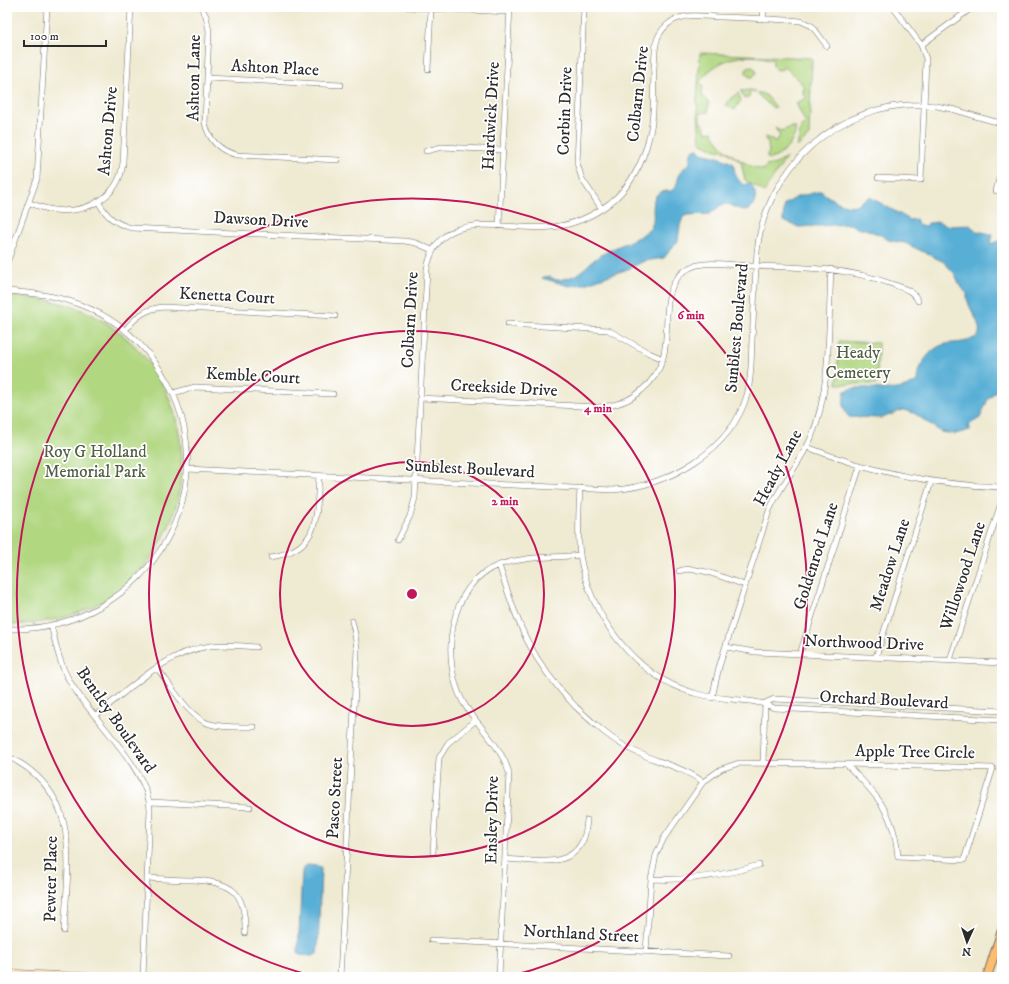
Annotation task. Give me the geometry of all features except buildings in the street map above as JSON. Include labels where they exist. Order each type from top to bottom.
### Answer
[{"type":"main road","points":[[987,977],[1002,930]]},
{"type":"main road","points":[[7,973],[22,975],[89,977]]},
{"type":"street","points":[[7,263],[30,203],[38,172],[47,7]]},
{"type":"street","name":"Ashton Drive","points":[[30,203],[48,209],[64,211],[80,208],[98,201],[112,191],[121,174],[131,7]]},
{"type":"street","points":[[408,7],[510,9]]},
{"type":"street","name":"Corbin Drive","points":[[584,7],[577,163],[582,179],[602,209]]},
{"type":"street","points":[[763,19],[764,7]]},
{"type":"street","points":[[878,178],[921,180],[926,62],[921,46],[893,7]]},
{"type":"street","points":[[921,46],[973,7]]},
{"type":"street","name":"Ashton Lane","points":[[203,8],[209,26],[206,126],[212,139],[224,150],[241,156],[338,160]]},
{"type":"street","points":[[428,69],[431,8]]},
{"type":"street","name":"Hardwick Drive","points":[[499,226],[510,9]]},
{"type":"street","name":"Colbarn Drive","points":[[398,540],[412,511],[416,480],[427,269],[432,250],[446,234],[458,228],[474,225],[553,227],[578,221],[602,209],[616,197],[629,183],[639,168],[646,151],[651,128],[655,46],[663,30],[674,20],[685,16],[805,22],[812,26],[827,46]]},
{"type":"street","name":"Ashton Place","points":[[207,78],[341,85]]},
{"type":"street","name":"Sunblest Boulevard","points":[[187,469],[623,489],[662,480],[692,464],[712,448],[724,435],[742,408],[748,388],[759,238],[768,206],[784,177],[807,148],[833,129],[860,116],[891,108],[924,105],[946,108],[1002,122]]},
{"type":"street","points":[[426,152],[442,147],[503,150]]},
{"type":"street","points":[[996,191],[1002,167]]},
{"type":"street","name":"Dawson Drive","points":[[98,201],[104,212],[111,219],[132,228],[405,241],[416,243],[432,250]]},
{"type":"street","name":"Creekside Drive","points":[[420,398],[607,406],[624,401],[640,392],[656,375],[663,359],[666,347],[670,294],[673,284],[681,274],[694,266],[702,264],[794,266],[831,269],[858,274],[889,283],[910,291],[918,301]]},
{"type":"street","name":"Heady Lane","points":[[712,698],[714,683],[774,498],[807,447],[820,415],[824,391],[831,269]]},
{"type":"street","points":[[7,291],[45,295],[72,301],[103,316],[125,330],[150,356],[173,393],[184,430],[187,469],[183,496],[174,525],[166,541],[149,566],[134,583],[108,602],[77,617],[51,625],[7,629]]},
{"type":"street","name":"Kenetta Court","points":[[125,330],[139,315],[149,310],[159,308],[335,316]]},
{"type":"street","points":[[508,324],[608,330],[663,359]]},
{"type":"street","name":"Kemble Court","points":[[173,393],[195,387],[333,394]]},
{"type":"street","points":[[807,447],[860,466],[931,482],[1002,487]]},
{"type":"street","name":"Goldenrod Lane","points":[[800,654],[860,466]]},
{"type":"street","points":[[271,557],[293,552],[305,543],[309,537],[316,522],[319,476]]},
{"type":"street","name":"Meadow Lane","points":[[876,657],[931,482]]},
{"type":"street","name":"Orchard Boulevard","points":[[580,488],[580,555],[585,577],[596,605],[622,645],[645,666],[665,680],[685,690],[712,698],[765,703],[774,708],[1002,720]]},
{"type":"street","name":"Willowood Lane","points":[[950,660],[1002,500]]},
{"type":"street","name":"Ensley Drive","points":[[499,977],[506,859],[509,787],[508,769],[497,749],[475,721],[460,696],[453,674],[451,650],[453,627],[461,604],[470,588],[483,573],[499,565],[517,561],[580,555]]},
{"type":"street","points":[[499,565],[515,614],[528,644],[542,668],[564,694],[595,725],[614,740],[636,752],[684,771],[703,782]]},
{"type":"street","points":[[679,571],[685,568],[694,569],[745,585]]},
{"type":"street","name":"Pasco Street","points":[[340,977],[356,650],[352,621]]},
{"type":"street","name":"Bentley Boulevard","points":[[51,625],[63,668],[69,681],[141,777],[150,802],[143,977]]},
{"type":"street","points":[[95,716],[157,668],[178,655],[198,648],[213,645],[256,647]]},
{"type":"street","name":"Northwood Drive","points":[[726,647],[745,651],[1002,663]]},
{"type":"street","points":[[157,668],[192,713],[202,720],[216,725],[254,727]]},
{"type":"street","name":"Orchard Boulevard","points":[[765,703],[774,699],[1002,711]]},
{"type":"street","points":[[763,763],[765,703]]},
{"type":"street","points":[[433,852],[439,758],[448,743],[475,721]]},
{"type":"street","name":"Pewter Place","points":[[7,756],[27,767],[46,785],[54,797],[65,822],[68,854],[64,931]]},
{"type":"street","points":[[646,952],[651,879],[654,862],[661,844],[703,782],[717,771],[743,763],[846,764]]},
{"type":"street","name":"Apple Tree Circle","points":[[846,764],[993,768],[964,860],[898,857],[895,835],[885,808],[871,790],[846,764]]},
{"type":"street","points":[[150,802],[250,807]]},
{"type":"street","points":[[506,859],[550,861],[564,858],[581,845],[587,820]]},
{"type":"street","points":[[651,879],[709,877],[759,865]]},
{"type":"street","points":[[147,878],[214,881],[226,886],[235,892],[243,906],[245,933]]},
{"type":"street","name":"Northland Street","points":[[431,940],[730,956]]},
{"type":"green space","points":[[700,53],[812,58],[809,136],[797,147],[801,126],[806,124],[796,103],[806,98],[803,94],[804,86],[784,66],[783,69],[777,70],[773,66],[773,60],[763,57],[752,56],[732,59],[722,62],[706,74],[699,83],[703,85],[702,95],[709,102],[708,112],[700,113],[700,123],[703,123],[706,132],[712,131],[727,151],[741,161],[764,170],[766,166],[776,164],[786,158],[764,192],[745,180],[741,162],[726,151],[716,150],[700,142],[697,101]]},
{"type":"green space","points":[[751,67],[756,72],[751,77],[746,72]]},
{"type":"green space","points":[[741,91],[755,91],[755,93],[750,92],[749,97],[744,99]]},
{"type":"green space","points":[[758,92],[767,96],[776,107],[773,108],[757,94]]},
{"type":"green space","points":[[738,93],[741,100],[735,110],[726,106],[730,99]]},
{"type":"green space","points":[[795,126],[794,137],[788,147],[778,156],[768,159],[767,155],[769,153],[768,143],[765,139],[766,137],[775,142],[780,136],[775,128],[780,131]]},
{"type":"green space","name":"Roy G Holland Memorial Park","points":[[7,296],[55,302],[89,313],[100,319],[135,346],[160,380],[176,418],[182,458],[178,499],[164,537],[140,572],[105,600],[70,616],[33,623],[7,625]]},
{"type":"green space","name":"Heady Cemetery","points":[[839,341],[878,343],[877,384],[837,384]]},
{"type":"water","points":[[697,148],[701,153],[721,158],[734,164],[737,178],[744,185],[749,183],[755,193],[754,203],[749,210],[744,211],[728,204],[721,205],[710,214],[687,215],[683,217],[678,240],[664,258],[644,261],[628,269],[584,284],[569,286],[542,278],[549,277],[556,280],[572,277],[596,258],[649,230],[653,219],[654,200],[657,195],[662,192],[671,191],[676,187],[680,172],[690,163],[691,152]]},
{"type":"water","points":[[821,191],[842,204],[851,206],[856,205],[870,197],[910,220],[916,219],[919,226],[927,226],[928,223],[939,222],[947,226],[970,225],[976,231],[992,234],[990,244],[1002,240],[1002,390],[997,390],[988,399],[980,418],[967,426],[970,427],[970,430],[955,434],[941,432],[914,413],[903,410],[882,418],[849,417],[845,411],[845,391],[854,388],[898,389],[908,386],[917,381],[920,366],[939,346],[965,342],[979,335],[979,329],[967,299],[967,293],[961,288],[955,274],[944,262],[905,243],[888,240],[883,236],[865,229],[859,229],[850,224],[799,227],[783,221],[784,205],[797,197]]},
{"type":"water","points":[[307,865],[319,866],[321,869],[318,948],[317,954],[312,956],[300,955],[298,952],[302,872],[303,868]]}]
